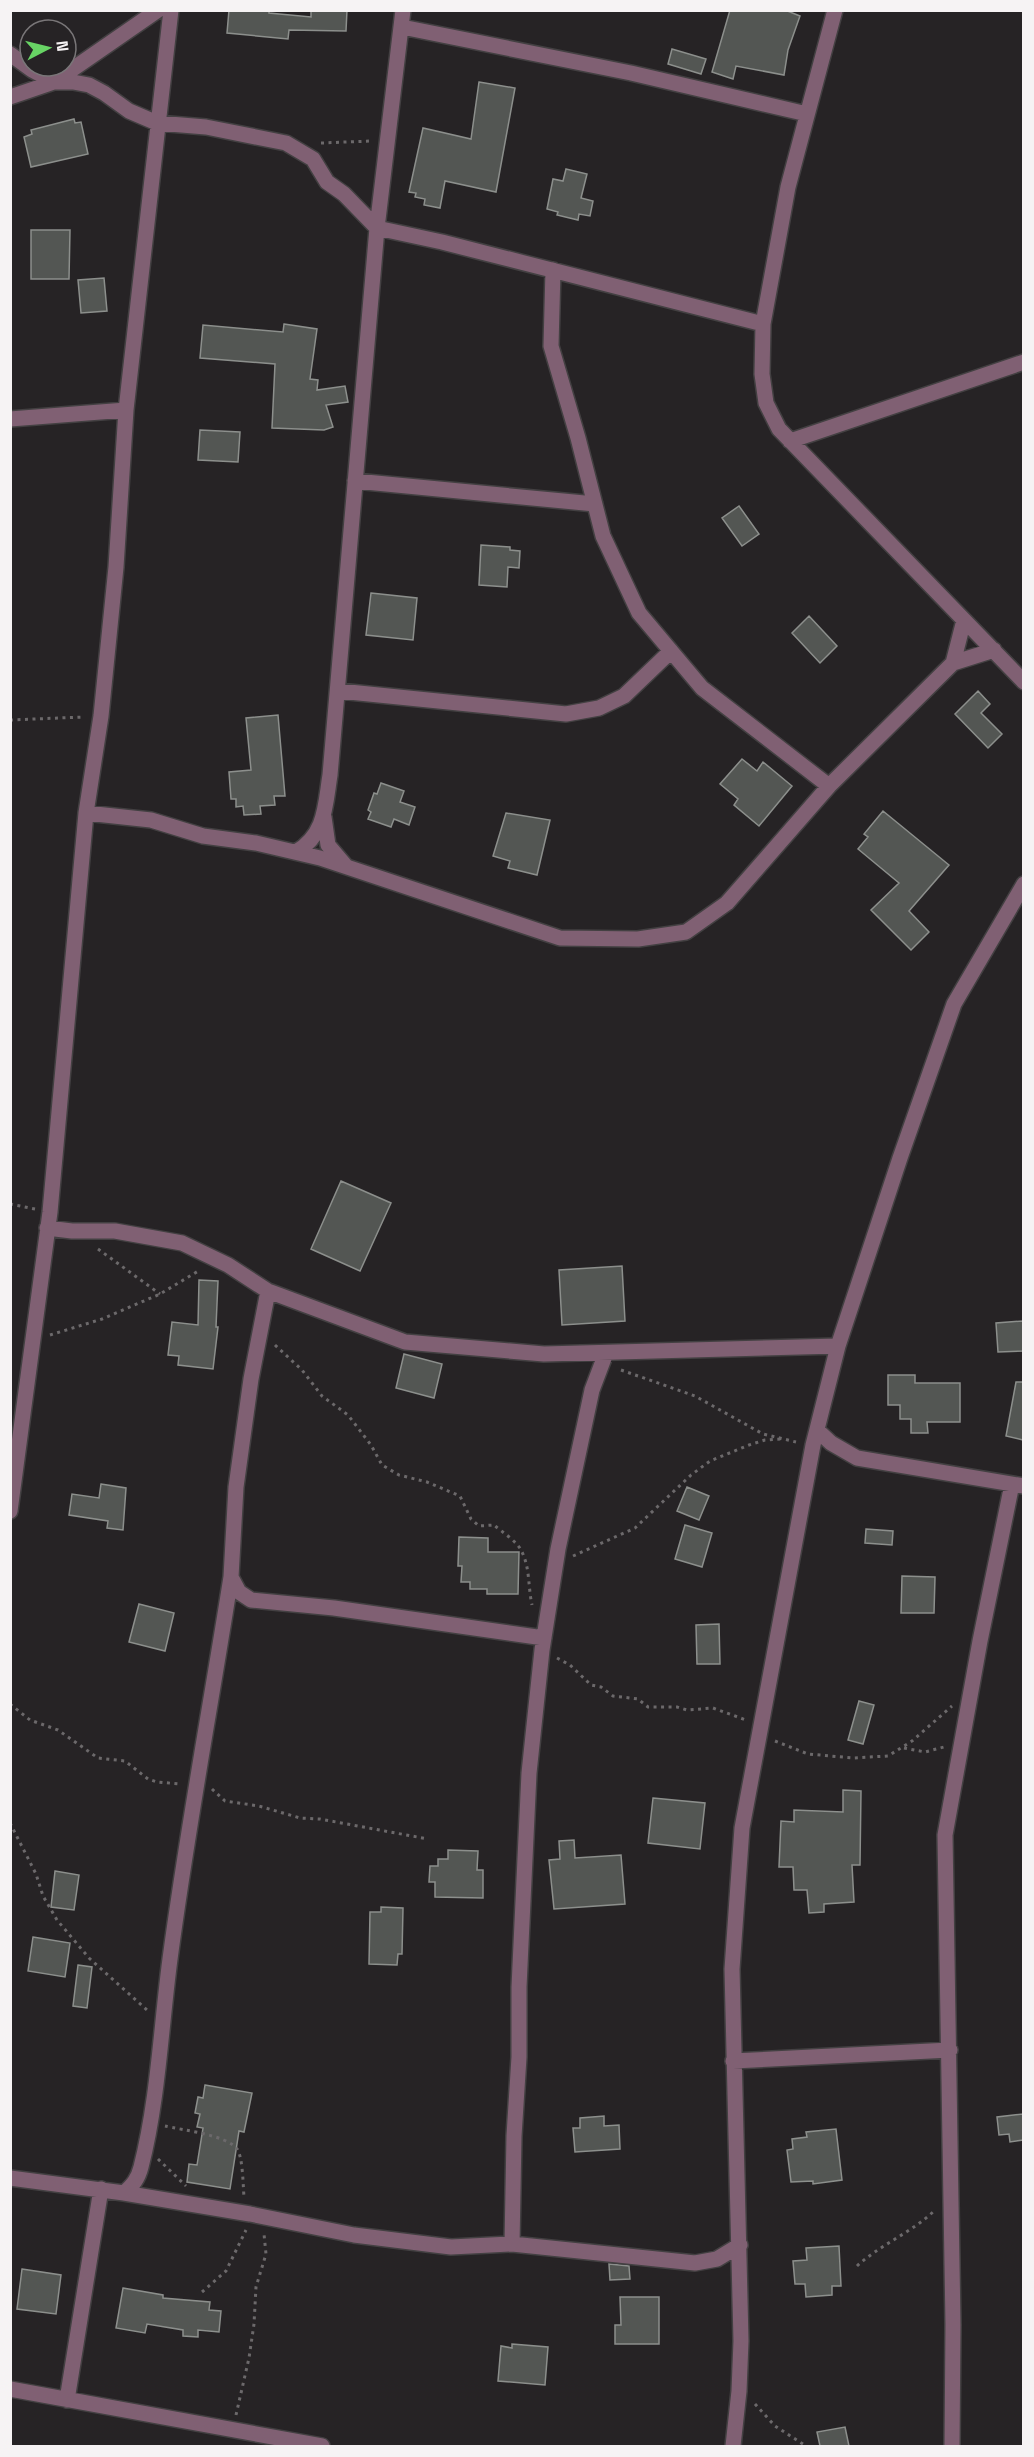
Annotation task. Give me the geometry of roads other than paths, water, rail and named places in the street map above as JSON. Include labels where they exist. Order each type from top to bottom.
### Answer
[{"type":"street","points":[[10,98],[54,82],[158,10]]},
{"type":"street","points":[[10,1511],[17,1410],[32,1349],[50,1212],[86,813],[101,716],[117,567],[126,410],[171,10]]},
{"type":"street","points":[[296,852],[310,844],[318,832],[324,814],[339,691],[377,228],[403,10]]},
{"type":"street","points":[[835,10],[788,187],[763,324],[762,374],[766,403],[779,429],[790,441],[1023,682]]},
{"type":"street","points":[[402,27],[632,73],[807,114]]},
{"type":"street","points":[[10,54],[54,82],[73,82],[89,86],[104,93],[129,111],[157,123],[206,127],[286,143],[313,159],[327,182],[344,194],[377,228],[763,324]]},
{"type":"street","points":[[375,253],[402,234]]},
{"type":"street","points":[[553,270],[551,346],[603,536],[639,612],[702,688],[829,786]]},
{"type":"street","points":[[790,441],[1023,362]]},
{"type":"street","points":[[10,419],[126,410]]},
{"type":"street","points":[[356,481],[595,504]]},
{"type":"street","points":[[953,663],[964,620]]},
{"type":"street","points":[[86,813],[151,820],[203,836],[256,843],[296,852],[560,938],[638,939],[686,932],[727,903],[829,786],[953,663],[994,650]]},
{"type":"street","points":[[339,691],[566,714],[599,708],[624,696],[671,651]]},
{"type":"street","points":[[324,814],[328,845],[347,867]]},
{"type":"street","points":[[733,2446],[739,2391],[740,2245],[732,1969],[742,1828],[760,1731],[815,1438],[838,1346],[954,1004],[1023,884]]},
{"type":"street","points":[[47,1228],[72,1231],[115,1230],[182,1243],[228,1265],[268,1291],[405,1342],[604,1359],[838,1346]]},
{"type":"street","points":[[124,2193],[137,2178],[145,2145],[161,2047],[170,1961],[231,1576],[236,1487],[268,1291]]},
{"type":"street","points":[[512,2244],[513,2136],[519,2057],[519,1987],[529,1773],[543,1644],[555,1563],[592,1389],[604,1359]]},
{"type":"street","points":[[815,1438],[831,1443],[857,1458],[1017,1485],[970,1693],[945,1835],[952,2192],[952,2446]]},
{"type":"street","points":[[231,1576],[239,1592],[251,1600],[334,1608],[543,1644]]},
{"type":"street","points":[[733,2061],[950,2050]]},
{"type":"street","points":[[10,2178],[101,2189],[354,2235],[451,2247],[512,2244],[695,2264],[717,2259],[740,2245]]},
{"type":"street","points":[[68,2400],[101,2189]]},
{"type":"street","points":[[10,2390],[322,2446]]}]
